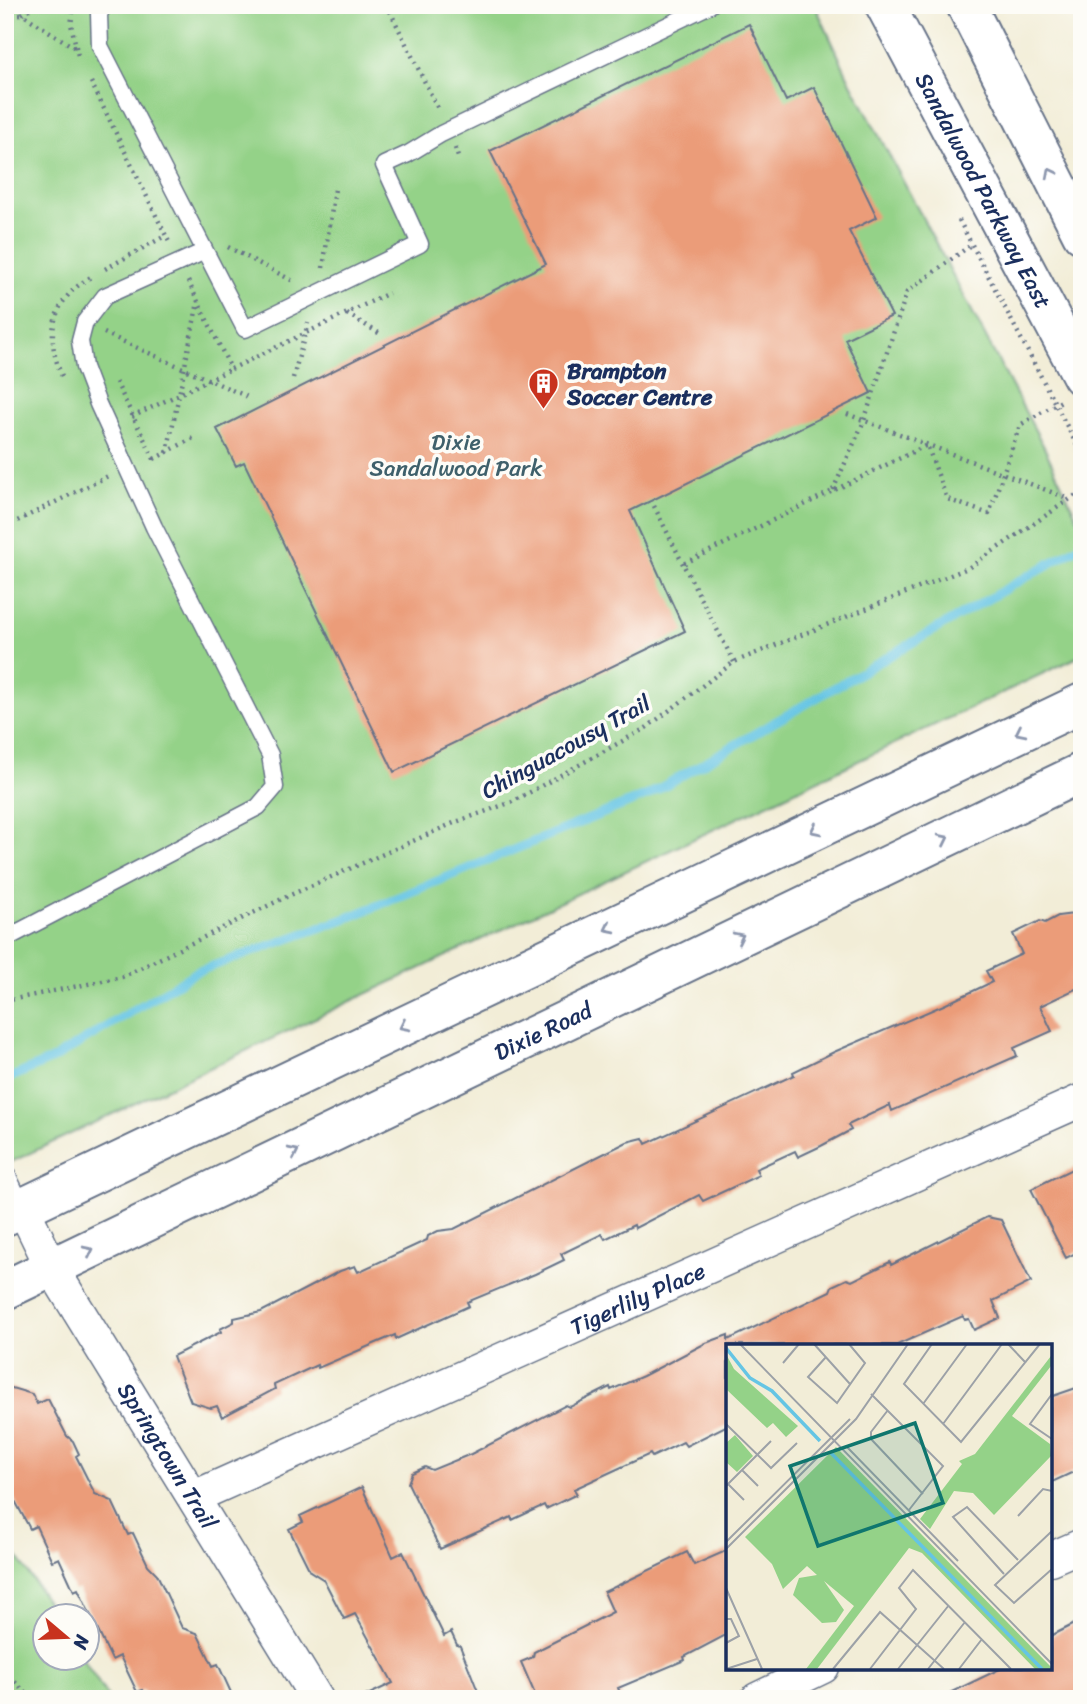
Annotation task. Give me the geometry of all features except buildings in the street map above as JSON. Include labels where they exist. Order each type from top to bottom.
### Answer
[{"type":"main road","name":"Sandalwood Parkway East","points":[[885,5],[1003,224],[1077,385]]},
{"type":"main road","points":[[966,5],[1082,234]]},
{"type":"main road","points":[[14,1212],[1082,703]]},
{"type":"main road","name":"Dixie Road","points":[[5,1290],[1082,772]]},
{"type":"street","name":"Tigerlily Place","points":[[194,1497],[1082,1100]]},
{"type":"street","name":"Springtown Trail","points":[[14,1212],[194,1497],[317,1699]]},
{"type":"street","points":[[1052,1558],[1082,1545]]},
{"type":"street","points":[[757,1699],[819,1669]]},
{"type":"lane","points":[[104,5],[99,14],[100,46],[245,329],[420,244],[384,165],[449,130],[710,5]]},
{"type":"lane","points":[[5,939],[258,807],[275,786],[270,755],[129,471],[84,366],[80,341],[85,322],[105,296],[205,251]]},
{"type":"lane","points":[[5,1170],[14,1212]]},
{"type":"path","points":[[5,15],[22,14],[36,5]]},
{"type":"path","points":[[387,5],[449,130],[459,160]]},
{"type":"path","points":[[22,14],[75,48]]},
{"type":"path","points":[[833,491],[864,421],[907,292],[1003,224]]},
{"type":"path","points":[[222,244],[318,294],[382,335]]},
{"type":"path","points":[[177,287],[188,282]]},
{"type":"path","points":[[167,453],[198,301]]},
{"type":"path","points":[[56,311],[250,398]]},
{"type":"path","points":[[100,345],[105,326]]},
{"type":"path","points":[[132,417],[231,369]]},
{"type":"path","points":[[114,379],[154,459]]},
{"type":"path","points":[[927,445],[947,499],[989,514],[1020,425],[1077,385]]},
{"type":"path","points":[[847,414],[1068,498]]},
{"type":"path","points":[[108,478],[129,471],[197,436]]},
{"type":"path","points":[[683,564],[927,445]]},
{"type":"path","name":"Chinguacousy Trail","points":[[5,1001],[122,978],[288,896],[456,822],[512,802],[646,728],[734,662],[968,568],[1082,491]]},
{"type":"path","points":[[654,506],[734,662]]},
{"type":"path","points":[[5,1672],[32,1699]]},
{"type":"green space","name":"Dixie Sandalwood Park","points":[[5,5],[815,5],[850,81],[1044,447],[1082,528],[1082,655],[5,1165]]},
{"type":"green space","points":[[5,1537],[47,1602],[32,1602],[32,1672],[91,1672],[109,1699],[5,1699]]},
{"type":"waterway","points":[[5,1080],[55,1058],[196,972],[347,918],[648,795],[1082,545]]},
{"type":"place","name":"Brampton Soccer Centre","points":[[544,411]]}]
